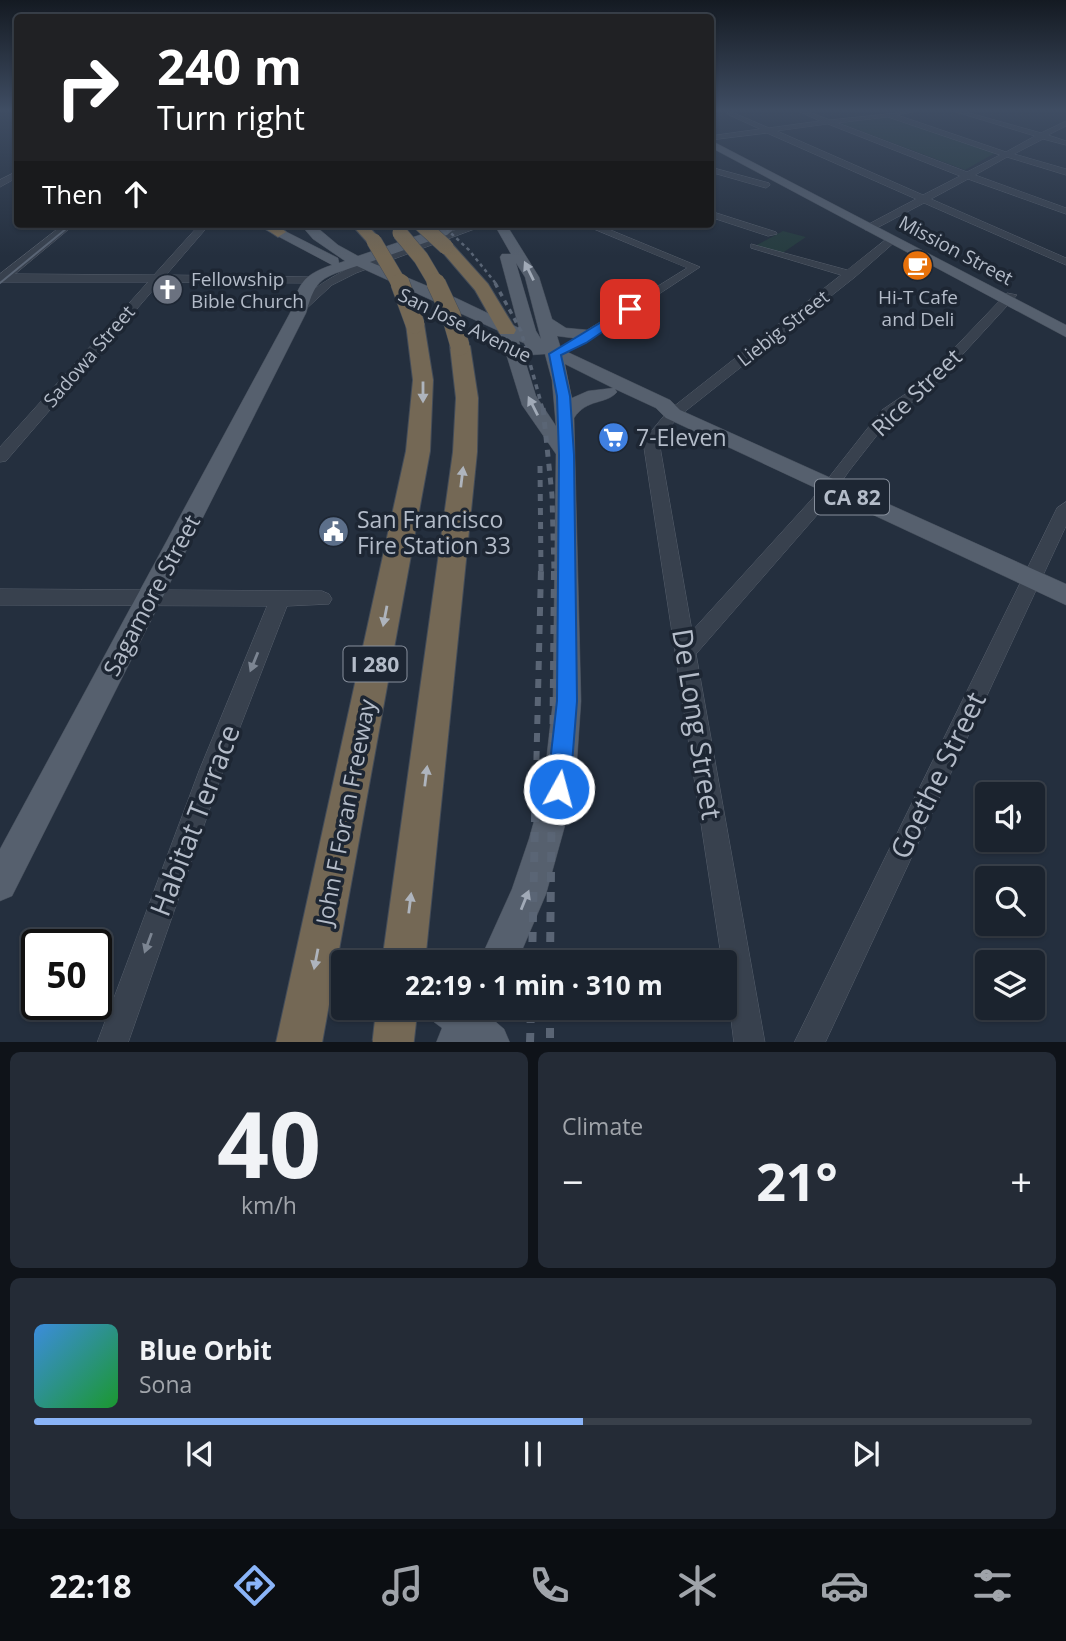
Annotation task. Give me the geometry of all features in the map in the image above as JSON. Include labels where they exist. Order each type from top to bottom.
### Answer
[{"type":"highway","name":"John F Foran Freeway","points":[[303,1022],[418,451],[423,388],[415,324],[400,281],[374,241],[362,228]]},
{"type":"highway","name":"I 280","points":[[396,228],[418,253],[440,290],[460,346],[467,398],[465,452],[404,950]]},
{"type":"highway","points":[[427,228],[444,239],[482,288],[507,330]]},
{"type":"highway","points":[[391,1042],[395,1020]]},
{"type":"main road","name":"Mission Street","points":[[742,160],[1009,298],[1066,332]]},
{"type":"main road","points":[[766,185],[790,185]]},
{"type":"main road","points":[[766,185],[822,202]]},
{"type":"main road","name":"Mission Street","points":[[872,227],[892,240],[1066,324]]},
{"type":"main road","name":"San Jose Avenue","points":[[270,228],[313,251],[447,299],[507,330]]},
{"type":"main road","name":"San Jose Avenue","points":[[310,228],[355,265],[557,362],[663,404],[673,414],[1066,595]]},
{"type":"main road","points":[[311,280],[444,239],[451,228]]},
{"type":"main road","points":[[487,228],[513,270],[524,306],[523,346],[530,404],[555,434],[567,455]]},
{"type":"main road","points":[[502,228],[532,277],[546,322],[557,362],[567,455],[567,701],[559,789],[528,894],[503,950]]},
{"type":"main road","name":"Sagamore Street","points":[[0,884],[302,306],[303,291],[311,280],[313,251]]},
{"type":"main road","points":[[523,346],[507,330],[519,319],[524,306]]},
{"type":"main road","points":[[546,322],[562,332],[588,335]]},
{"type":"main road","points":[[557,362],[588,335]]},
{"type":"main road","name":"San Jose Avenue","points":[[557,362],[607,393],[651,413],[673,414]]},
{"type":"main road","points":[[565,418],[578,400],[607,393]]},
{"type":"main road","points":[[391,1042],[406,1020]]},
{"type":"street","points":[[833,160],[1066,262]]},
{"type":"street","points":[[928,160],[1066,211]]},
{"type":"street","points":[[872,227],[996,160]]},
{"type":"street","points":[[1025,160],[1066,172]]},
{"type":"street","points":[[714,170],[766,185]]},
{"type":"street","points":[[714,215],[772,234]]},
{"type":"street","points":[[1,278],[65,228]]},
{"type":"street","name":"Sadowa Street","points":[[0,457],[202,228]]},
{"type":"street","points":[[444,239],[462,228]]},
{"type":"street","name":"Sagamore Street","points":[[302,306],[328,283],[355,265],[472,228]]},
{"type":"street","points":[[588,335],[695,267],[597,228]]},
{"type":"street","name":"Liebig Street","points":[[673,414],[892,240]]},
{"type":"street","points":[[755,246],[851,275]]},
{"type":"street","points":[[1,278],[311,280]]},
{"type":"street","name":"Rice Street","points":[[687,650],[713,624],[809,513],[887,413],[925,387],[1009,298]]},
{"type":"street","name":"De Long Street","points":[[673,414],[653,436],[650,446],[687,650],[750,1042]]},
{"type":"street","name":"Goethe Street","points":[[809,1042],[1066,508]]},
{"type":"street","points":[[0,597],[322,599]]},
{"type":"street","name":"Habitat Terrace","points":[[112,1042],[211,771],[280,599]]},
{"type":"green space","points":[[937,160],[983,160],[965,170]]},
{"type":"green space","points":[[783,231],[806,237],[781,254],[755,246]]},
{"type":"tram line","points":[[0,283],[67,228]]},
{"type":"railway","points":[[445,228],[469,250],[497,285]]},
{"type":"railway","points":[[495,283],[521,331],[543,410]]},
{"type":"railway","points":[[543,408],[552,495],[554,570]]},
{"type":"railway","points":[[540,466],[541,570]]},
{"type":"railway","points":[[536,778],[541,570]]},
{"type":"railway","points":[[552,778],[554,570]]},
{"type":"railway","points":[[532,950],[536,776]]},
{"type":"railway","points":[[550,950],[552,776]]},
{"type":"railway","points":[[530,1042],[531,1020]]},
{"type":"railway","points":[[550,1020],[550,1042]]},
{"type":"place","name":"Hi-T Cafe and Deli","points":[[918,266]]},
{"type":"place","name":"Fellowship Bible Church","points":[[168,290]]},
{"type":"place","name":"7-Eleven","points":[[613,437]]},
{"type":"place","name":"San Francisco Fire Station 33","points":[[334,532]]},
{"type":"route","points":[[559,789],[567,701],[567,455],[564,396],[555,354],[582,341],[630,309]]}]
